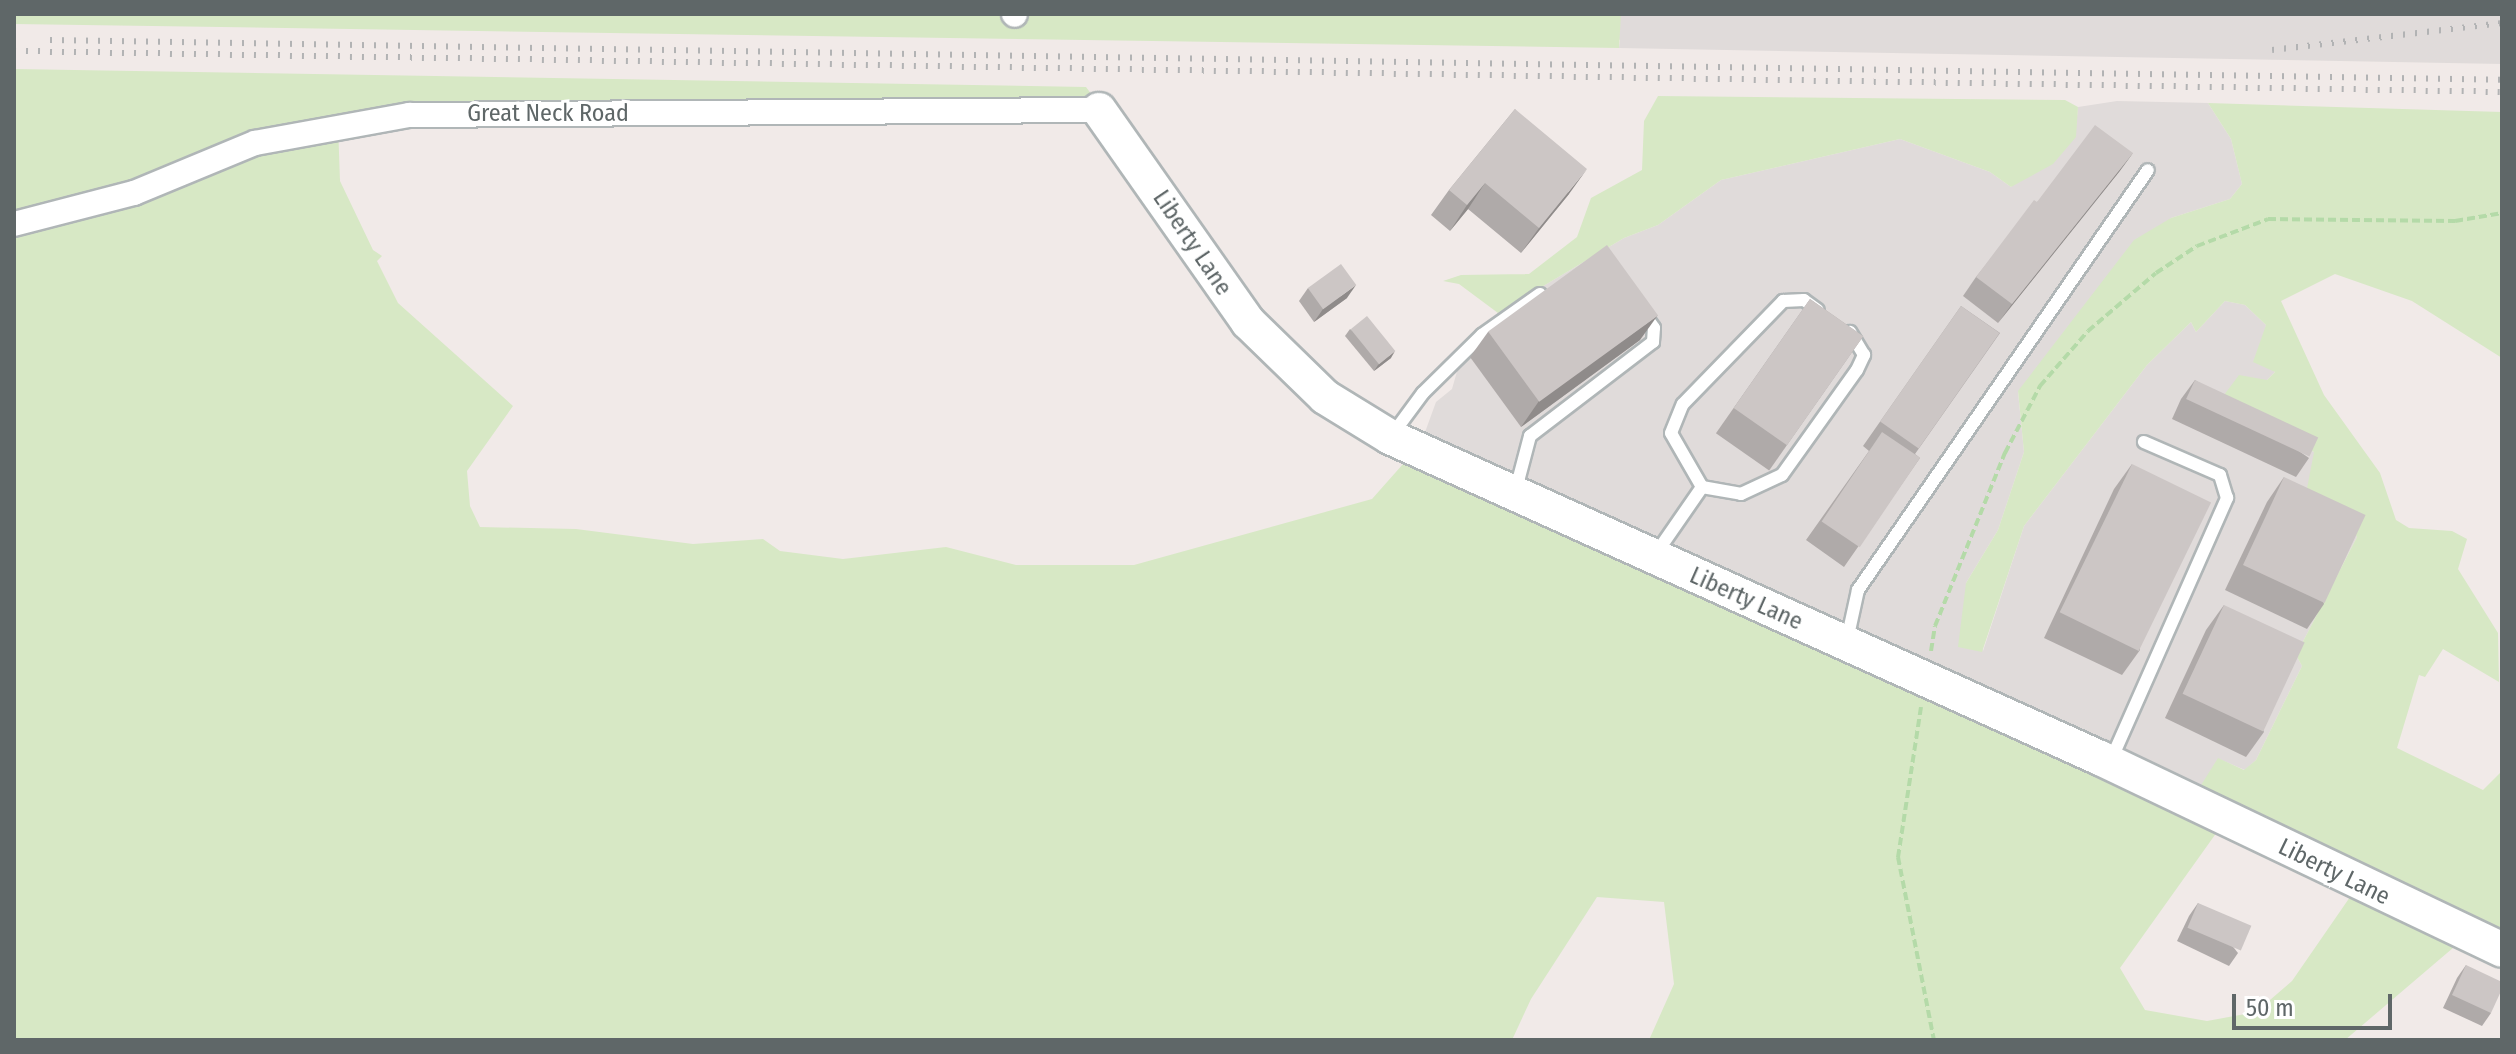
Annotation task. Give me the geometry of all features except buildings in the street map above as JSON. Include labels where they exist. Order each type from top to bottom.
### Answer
[{"type":"street","name":"Great Neck Road","points":[[14,224],[134,193],[255,143],[409,115],[1099,110]]},
{"type":"street","name":"Liberty Lane","points":[[1099,110],[1248,322],[1325,397],[1390,437],[1926,678],[2502,950]]},
{"type":"lane","points":[[1846,644],[1858,590],[2148,170]]},
{"type":"lane","points":[[1390,437],[1423,393],[1482,335],[1555,284]]},
{"type":"lane","points":[[1829,317],[1804,300],[1783,301],[1683,404],[1671,433],[1702,487],[1741,494],[1782,475],[1864,355],[1853,334],[1841,325]]},
{"type":"lane","points":[[1515,495],[1522,452],[1530,436],[1653,342],[1654,328],[1636,301]]},
{"type":"lane","points":[[2110,763],[2227,498],[2220,475],[2144,442]]},
{"type":"lane","points":[[1654,558],[1702,487]]},
{"type":"path","points":[[1934,1040],[1898,857],[1926,678],[1935,626],[2005,453],[2040,386],[2088,331],[2156,273],[2197,246],[2268,219],[2455,221],[2502,213]]},
{"type":"shaded area","points":[[1577,14],[2502,14],[2502,64],[1619,48],[1620,40]]},
{"type":"shaded area","points":[[2117,101],[2208,103],[2231,139],[2242,184],[2230,199],[2171,218],[2018,392],[2024,452],[1998,530],[1966,583],[1983,651],[2024,526],[2147,365],[2191,322],[2196,332],[2225,301],[2245,305],[2266,325],[2262,362],[2275,372],[2267,380],[2253,380],[2216,407],[2314,452],[2357,537],[2296,655],[2302,666],[2256,760],[2245,770],[2219,759],[2193,798],[1420,446],[1436,402],[1452,389],[1460,361],[1498,313],[1624,238],[1658,225],[1721,180],[1900,139],[1990,172],[2011,187],[2076,127],[2078,107]]},
{"type":"green space","points":[[14,14],[1621,14],[1619,48],[14,24]]},
{"type":"green space","points":[[14,69],[1086,87],[1095,99],[338,124],[340,181],[373,250],[382,256],[377,261],[398,303],[513,406],[467,471],[470,506],[480,527],[576,529],[693,544],[763,539],[780,551],[843,559],[946,547],[1016,565],[1134,565],[1372,499],[1411,455],[2193,798],[2218,758],[2244,770],[2256,760],[2302,666],[2296,655],[2357,537],[2347,522],[2304,504],[2314,452],[2215,407],[2239,375],[2267,380],[2275,372],[2253,362],[2266,325],[2245,305],[2225,301],[2196,332],[2191,322],[2147,365],[2024,526],[1982,652],[1958,647],[1966,583],[1998,530],[2024,452],[2018,391],[2134,240],[2171,218],[2230,199],[2242,184],[2231,139],[2208,103],[2502,112],[2502,358],[2412,301],[2335,274],[2281,301],[2324,395],[2380,473],[2396,520],[2409,528],[2452,531],[2467,539],[2458,569],[2498,633],[2499,682],[2443,649],[2425,677],[2419,675],[2397,748],[2483,790],[2502,771],[2502,949],[2467,936],[2345,1040],[1649,1040],[1674,984],[1664,902],[1597,897],[1531,999],[1512,1040],[14,1040]],"holes":[[[2227,818],[2359,884],[2292,981],[2256,1012],[2207,1021],[2145,1010],[2120,968]]]},
{"type":"green space","points":[[1658,96],[2065,100],[2078,107],[2076,137],[2053,164],[2011,187],[1990,172],[1900,139],[1721,180],[1658,225],[1624,238],[1498,313],[1459,284],[1443,281],[1461,275],[1529,274],[1577,237],[1591,198],[1642,170],[1644,121]]},
{"type":"railway","points":[[2272,50],[2502,23]]},
{"type":"railway","points":[[50,40],[2502,80]]},
{"type":"railway","points":[[14,51],[2502,92]]}]
